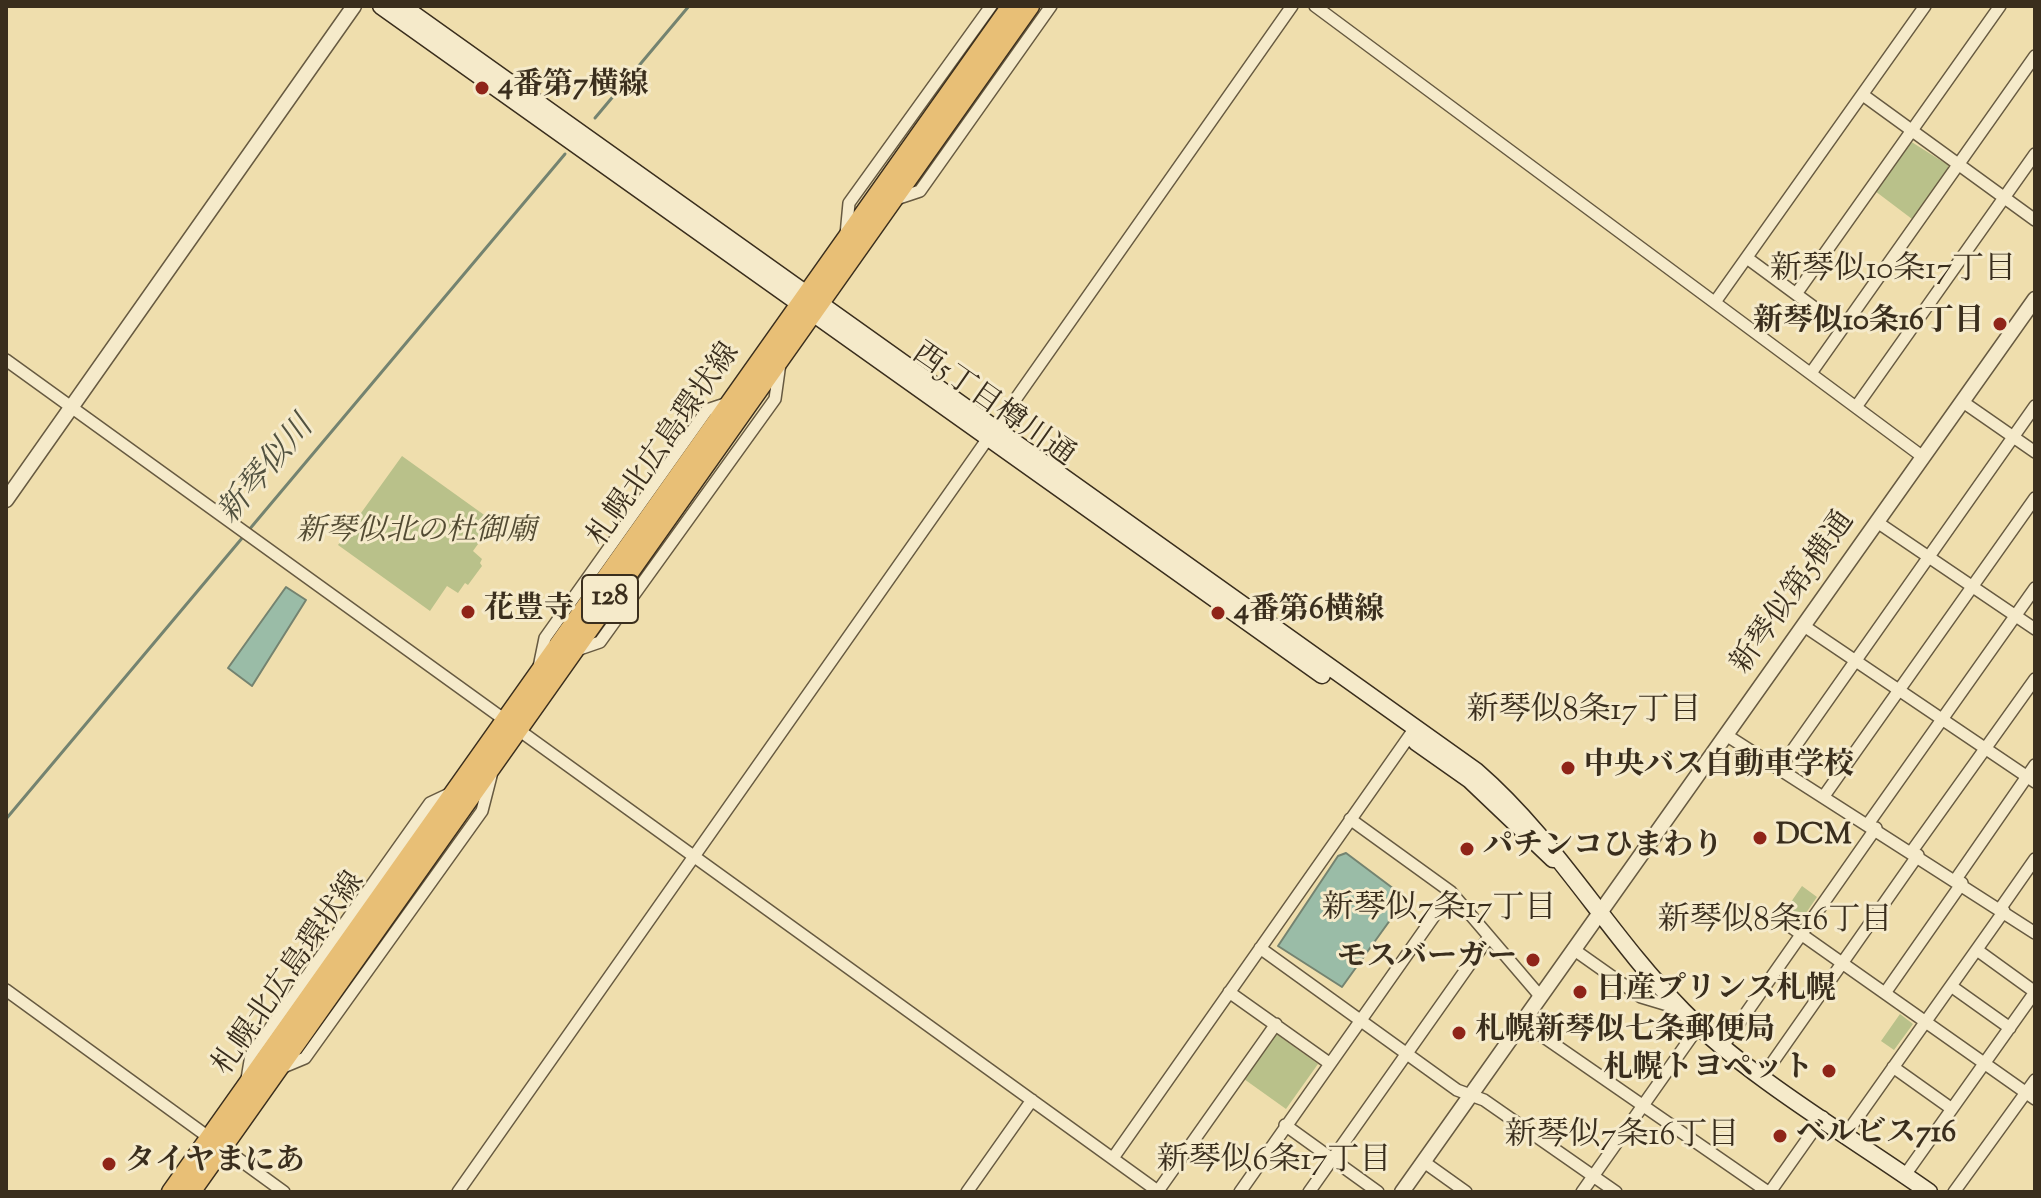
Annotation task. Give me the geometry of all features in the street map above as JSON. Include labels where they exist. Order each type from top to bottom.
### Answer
[{"type":"main road","name":"西5丁目樽川通","points":[[381,6],[1412,733],[1470,780],[1536,846],[1561,865],[1681,1009],[1699,1026],[1763,1076],[1929,1192]]},
{"type":"main road","name":"西5丁目樽川通","points":[[402,6],[809,306]]},
{"type":"main road","name":"札幌北広島環状線","points":[[193,1190],[246,1088],[456,791],[573,652],[780,359],[846,240],[1011,6]]},
{"type":"main road","name":"札幌北広島環状線","points":[[171,1192],[278,1069],[494,764],[538,675],[731,402],[892,200],[1030,6]]},
{"type":"street","points":[[6,500],[354,6]]},
{"type":"street","points":[[846,240],[849,203],[991,6]]},
{"type":"street","points":[[892,200],[920,191],[1051,6]]},
{"type":"street","points":[[458,1192],[1292,6]]},
{"type":"street","points":[[1315,6],[1923,457]]},
{"type":"street","points":[[1715,302],[1925,6]]},
{"type":"street","points":[[1796,294],[2000,6]]},
{"type":"street","points":[[1811,373],[2035,56]]},
{"type":"street","points":[[1863,95],[2035,220]]},
{"type":"street","points":[[1856,407],[2035,154]]},
{"type":"street","points":[[1747,258],[1842,328]]},
{"type":"street","name":"新琴似第5横通","points":[[1402,1192],[2035,299]]},
{"type":"street","points":[[6,360],[1158,1192],[1276,1024]]},
{"type":"street","points":[[1963,402],[2035,452]]},
{"type":"street","points":[[1780,768],[2035,406]]},
{"type":"street","points":[[1824,796],[2035,498]]},
{"type":"street","points":[[1877,522],[2035,629]]},
{"type":"street","points":[[1723,1046],[2035,588]]},
{"type":"street","points":[[1804,626],[2031,779]]},
{"type":"street","points":[[1763,1076],[2035,679]]},
{"type":"street","points":[[1113,1158],[1412,733]]},
{"type":"street","points":[[1726,735],[1959,881],[2035,933]]},
{"type":"street","points":[[1885,993],[2031,779],[2035,765]]},
{"type":"street","points":[[1350,819],[1451,892],[1540,996]]},
{"type":"street","points":[[1846,1134],[1977,950],[2035,859]]},
{"type":"street","points":[[1240,1192],[1451,892]]},
{"type":"street","points":[[1781,920],[2030,1095]]},
{"type":"street","points":[[1309,1192],[1489,937]]},
{"type":"street","points":[[1260,948],[1457,1090],[1484,1100],[1616,1192]]},
{"type":"street","points":[[1573,949],[1641,997],[1681,1009]]},
{"type":"street","points":[[1905,1175],[2035,992],[1977,950]]},
{"type":"street","points":[[1951,986],[2010,1028]]},
{"type":"street","points":[[6,990],[284,1192]]},
{"type":"street","points":[[1229,992],[1329,1063]]},
{"type":"street","points":[[1522,1022],[1769,1192],[1823,1117]]},
{"type":"street","points":[[1582,1192],[1699,1026]]},
{"type":"street","points":[[1893,1067],[1952,1109]]},
{"type":"street","points":[[1954,1192],[2030,1095],[2035,1080]]},
{"type":"street","points":[[967,1192],[1032,1100]]},
{"type":"street","points":[[1285,1125],[1378,1192]]},
{"type":"street","points":[[1424,1162],[1466,1192]]},
{"type":"green space","points":[[1910,141],[1948,165],[1948,170],[1912,219],[1875,191]]},
{"type":"green space","name":"新琴似北の杜御廟","points":[[402,456],[494,522],[473,551],[482,559],[482,566],[458,593],[447,586],[430,611],[338,545]]},
{"type":"green space","points":[[1802,886],[1817,897],[1797,926],[1782,915]]},
{"type":"green space","points":[[1900,1014],[1913,1024],[1894,1050],[1881,1041]]},
{"type":"green space","points":[[1275,1033],[1318,1064],[1286,1109],[1244,1079]]},
{"type":"shaded area","points":[[286,587],[306,600],[252,686],[228,668]]},
{"type":"shaded area","points":[[1346,853],[1406,898],[1342,987],[1278,946],[1338,856]]},
{"type":"waterway","name":"新琴似川","points":[[595,118],[689,6]]},
{"type":"waterway","name":"新琴似川","points":[[248,531],[565,154]]},
{"type":"waterway","name":"新琴似川","points":[[6,819],[243,537]]},
{"type":"place","name":"4番第7横線","points":[[482,88]]},
{"type":"place","name":"新琴似10条16丁目","points":[[2000,324]]},
{"type":"place","name":"花豊寺","points":[[468,612]]},
{"type":"place","name":"4番第6横線","points":[[1218,613]]},
{"type":"place","name":"中央バス自動車学校","points":[[1568,768]]},
{"type":"place","name":"DCM","points":[[1760,838]]},
{"type":"place","name":"パチンコひまわり","points":[[1467,849]]},
{"type":"place","name":"モスバーガー","points":[[1533,960]]},
{"type":"place","name":"日産プリンス札幌","points":[[1580,992]]},
{"type":"place","name":"札幌新琴似七条郵便局","points":[[1459,1033]]},
{"type":"place","name":"札幌トヨペット","points":[[1829,1071]]},
{"type":"place","name":"ベルビス716","points":[[1780,1136]]},
{"type":"place","name":"タイヤまにあ","points":[[109,1164]]},
{"type":"district","name":"新琴似10条17丁目","points":[[1893,273]]},
{"type":"district","name":"新琴似8条17丁目","points":[[1584,714]]},
{"type":"district","name":"新琴似7条17丁目","points":[[1439,912]]},
{"type":"district","name":"新琴似8条16丁目","points":[[1775,924]]},
{"type":"district","name":"新琴似7条16丁目","points":[[1622,1139]]},
{"type":"district","name":"新琴似6条17丁目","points":[[1274,1164]]}]
